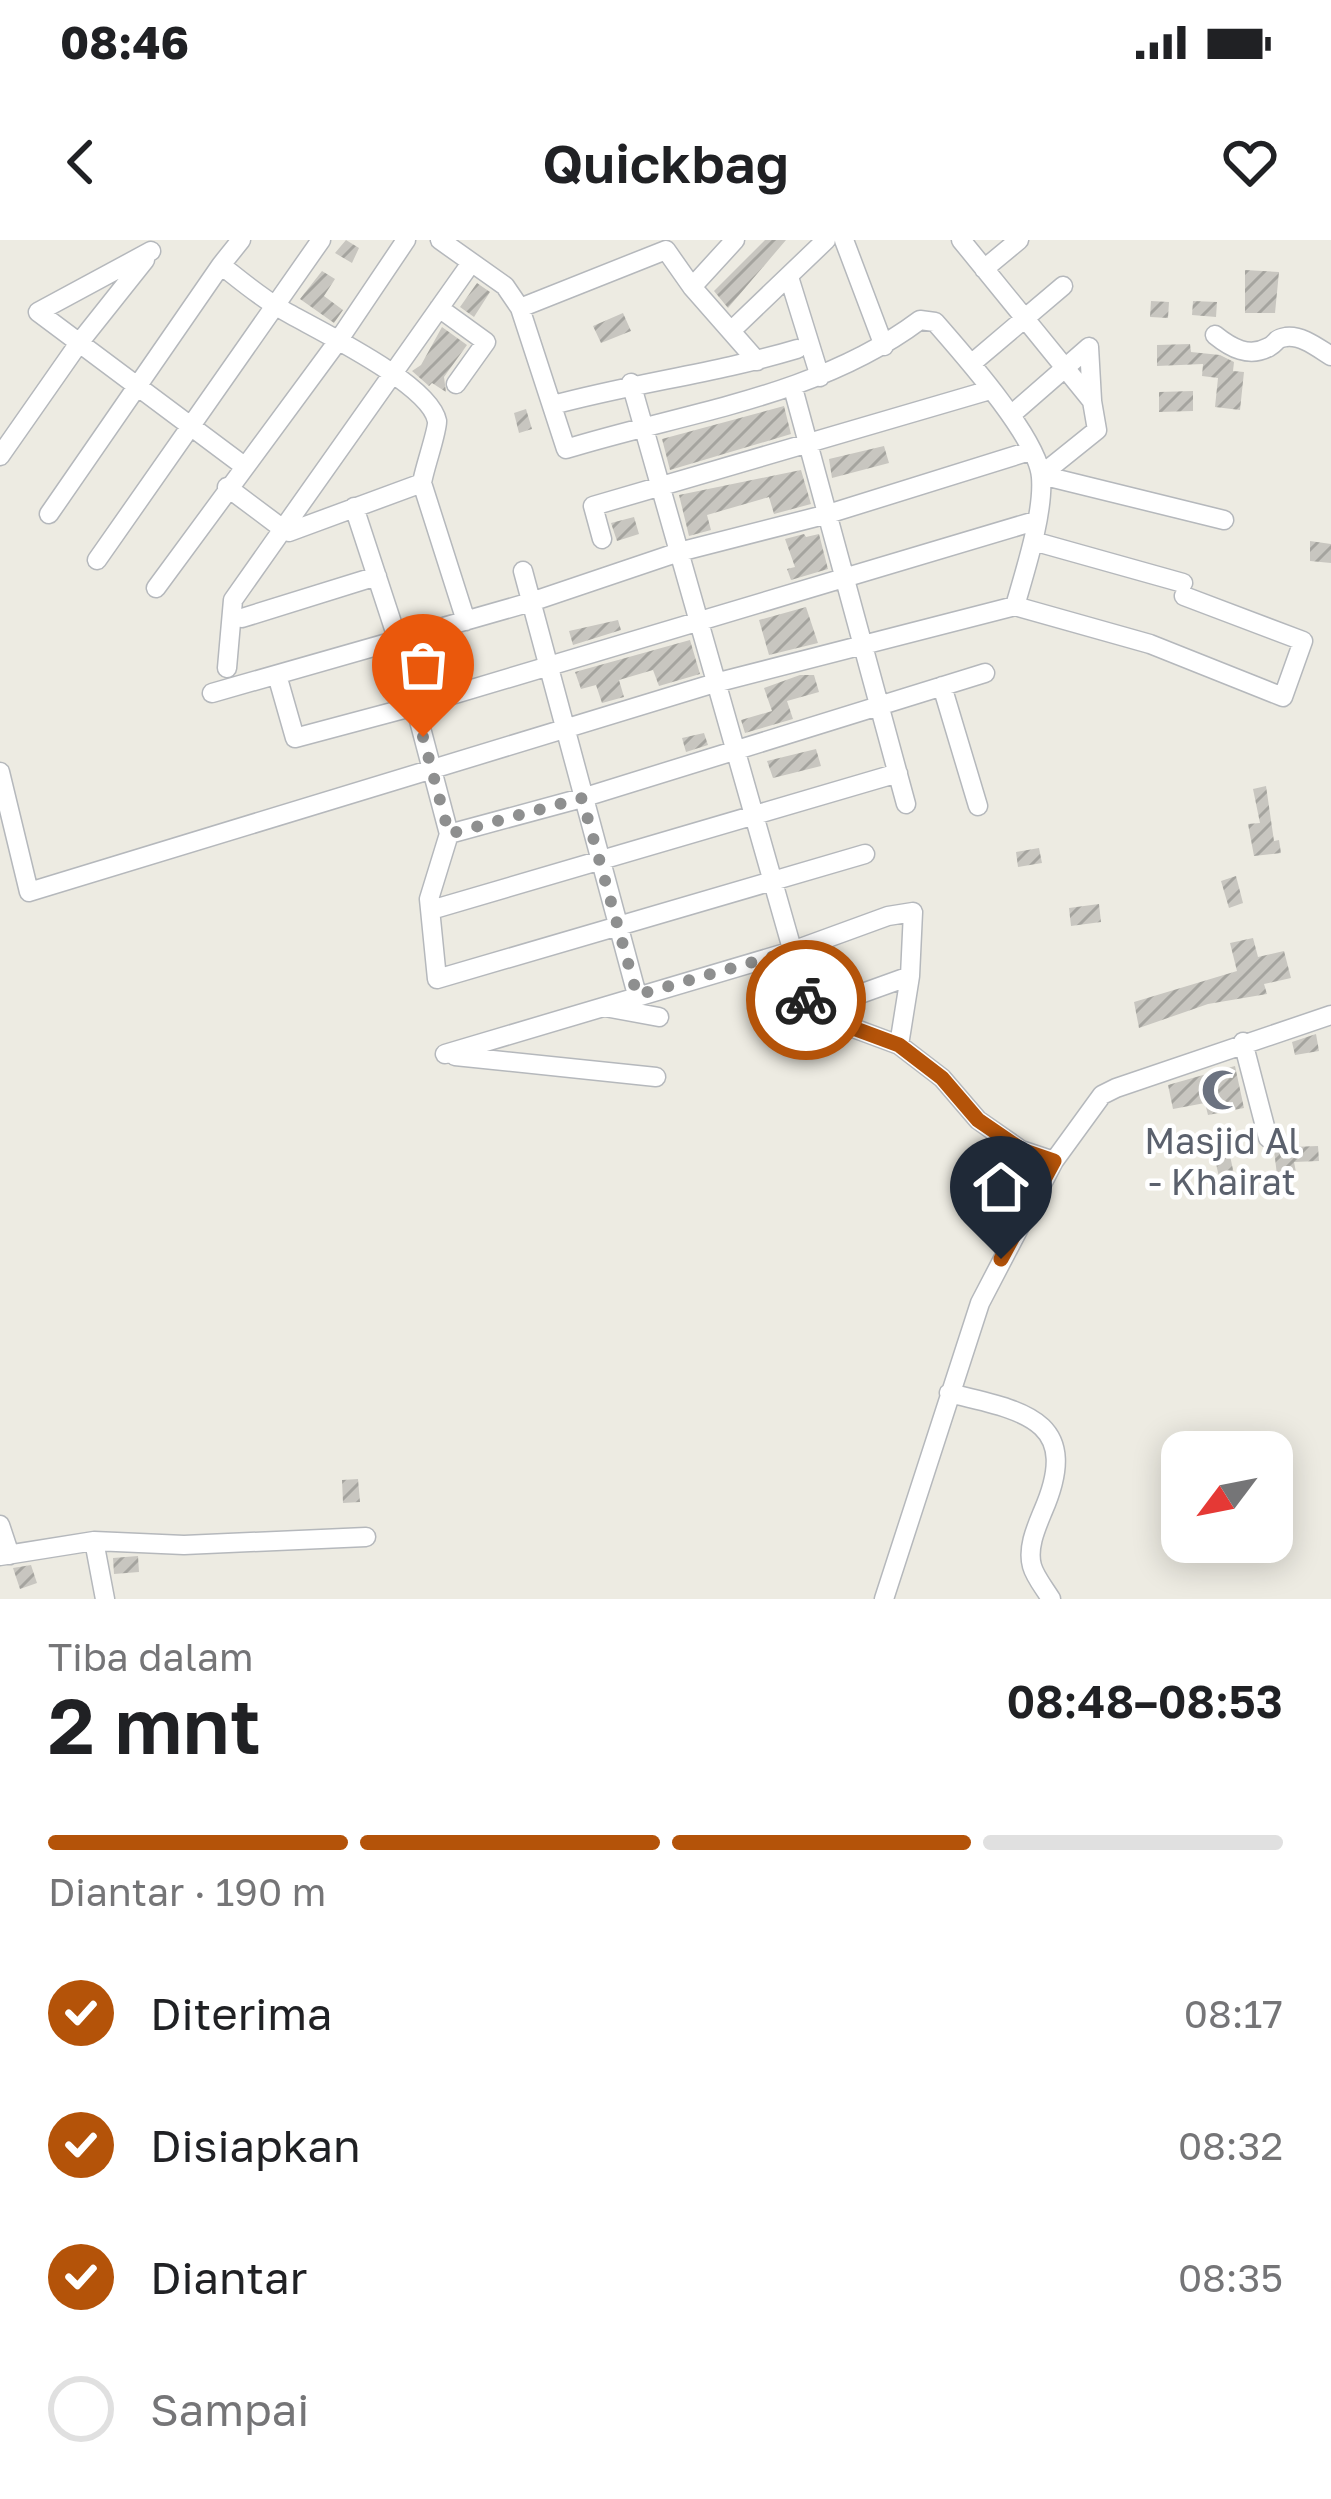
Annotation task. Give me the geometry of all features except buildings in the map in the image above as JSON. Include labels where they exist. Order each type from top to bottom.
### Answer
[{"type":"street","points":[[49,514],[241,240]]},
{"type":"street","points":[[97,560],[321,240]]},
{"type":"street","points":[[156,588],[338,341],[406,240]]},
{"type":"street","points":[[440,240],[505,286],[520,308],[566,449],[794,388],[884,346],[920,320],[935,322],[1011,416],[1041,475],[1034,531],[1016,606]]},
{"type":"street","points":[[703,240],[719,257]]},
{"type":"street","points":[[692,286],[735,240]]},
{"type":"street","points":[[731,331],[826,240]]},
{"type":"street","points":[[844,240],[884,346]]},
{"type":"street","points":[[961,240],[1092,400]]},
{"type":"street","points":[[984,268],[1019,240]]},
{"type":"street","points":[[520,308],[666,250],[757,361]]},
{"type":"street","points":[[0,456],[79,343],[151,251],[38,312],[79,343],[137,386],[190,426],[244,466]]},
{"type":"street","points":[[226,668],[233,600],[471,263]]},
{"type":"street","points":[[221,265],[276,306],[392,372],[437,417],[422,484],[466,621]]},
{"type":"street","points":[[789,277],[820,377]]},
{"type":"street","points":[[971,364],[1064,286]]},
{"type":"street","points":[[439,308],[486,342],[456,384]]},
{"type":"street","points":[[1215,335],[1237,350],[1250,352],[1279,339],[1297,338],[1331,356]]},
{"type":"street","points":[[1011,416],[1089,347],[1097,430],[1041,475]]},
{"type":"street","points":[[553,405],[631,383],[757,361],[797,349]]},
{"type":"street","points":[[631,383],[810,1012]]},
{"type":"street","points":[[794,388],[906,804]]},
{"type":"street","points":[[602,538],[592,506],[990,391]]},
{"type":"street","points":[[212,693],[1030,452]]},
{"type":"street","points":[[1041,475],[1224,520]]},
{"type":"street","points":[[227,488],[289,532],[422,484]]},
{"type":"street","points":[[354,507],[398,641],[449,834],[433,875],[430,910],[437,979],[865,854]]},
{"type":"street","points":[[0,772],[29,892],[715,682],[1016,606],[1150,644],[1283,697],[1303,641],[1034,531],[845,577],[415,706],[295,737],[277,675]]},
{"type":"street","points":[[523,571],[637,995]]},
{"type":"street","points":[[242,618],[377,576]]},
{"type":"street","points":[[449,834],[985,674]]},
{"type":"street","points":[[942,686],[979,806]]},
{"type":"street","points":[[430,910],[898,773]]},
{"type":"street","points":[[656,1077],[445,1054],[913,912],[910,976],[899,1045]]},
{"type":"street","points":[[810,1012],[910,976]]},
{"type":"street","points":[[601,1006],[659,1017]]},
{"type":"street","points":[[810,1012],[899,1045],[942,1078],[978,1120],[1022,1150],[1054,1161]]},
{"type":"street","points":[[884,1599],[980,1303],[1054,1161],[1102,1095],[1331,1015]]},
{"type":"street","points":[[1244,1042],[1268,1138]]},
{"type":"street","points":[[949,1393],[1006,1407],[1054,1439],[1058,1451],[1049,1498],[1033,1535],[1030,1563],[1051,1599]]},
{"type":"street","points":[[0,1525],[5,1556],[94,1541],[184,1545],[366,1537]]},
{"type":"street","points":[[94,1541],[105,1599]]},
{"type":"way so far","points":[[423,737],[449,834],[582,798],[637,995],[792,951],[806,1000]]},
{"type":"place","name":"Masjid Al - Khairat","points":[[1222,1090]]},
{"type":"route","points":[[806,1000],[810,1012],[899,1045],[942,1078],[978,1120],[1022,1150],[1054,1161],[1001,1259]]}]
